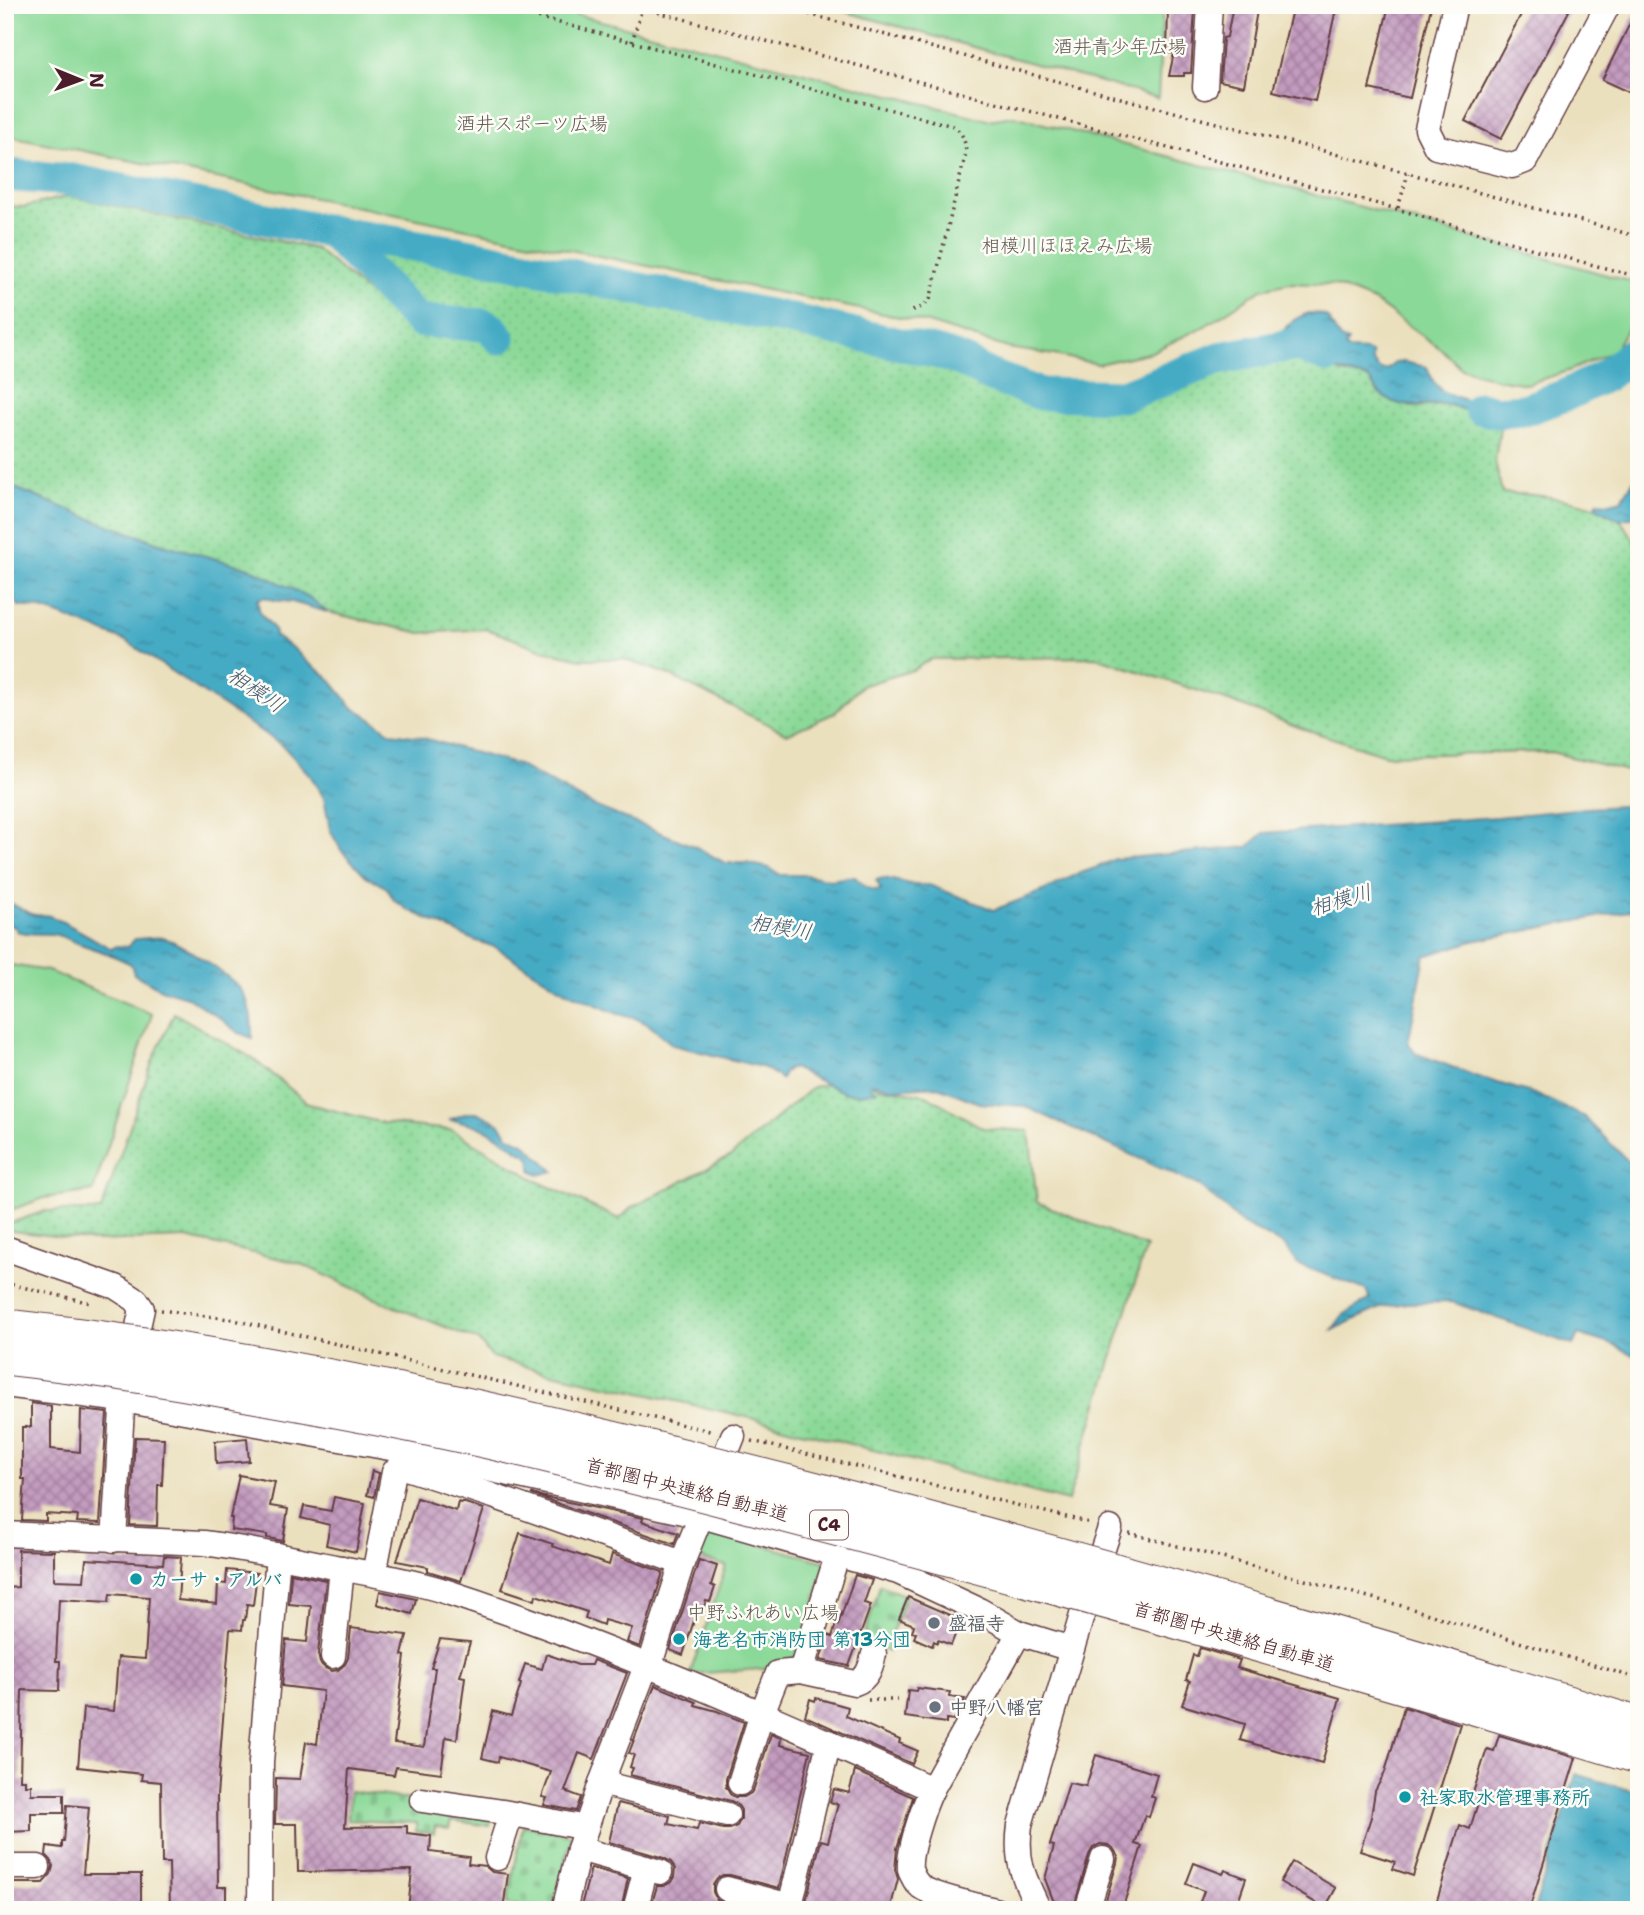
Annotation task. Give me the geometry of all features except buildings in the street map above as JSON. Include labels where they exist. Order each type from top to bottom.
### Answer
[{"type":"highway","name":"首都圏中央連絡自動車道","points":[[5,1328],[170,1350],[328,1376],[644,1446],[1126,1575],[1415,1657],[1639,1726]]},
{"type":"highway","name":"首都圏中央連絡自動車道","points":[[5,1356],[179,1380],[485,1439],[889,1540],[1146,1610],[1639,1755]]},
{"type":"street","points":[[1205,87],[1210,5]]},
{"type":"street","points":[[1454,5],[1427,129],[1436,147],[1512,166],[1525,161],[1608,5]]},
{"type":"street","points":[[5,1248],[117,1287],[136,1300],[142,1309],[123,1399],[114,1540]]},
{"type":"street","points":[[5,1384],[123,1399],[401,1450],[702,1516],[898,1572],[979,1610],[1019,1633],[1071,1649]]},
{"type":"street","points":[[564,1910],[582,1838],[601,1783],[648,1665],[682,1563],[733,1436]]},
{"type":"street","points":[[374,1574],[394,1472],[400,1465],[682,1563]]},
{"type":"street","points":[[1039,1910],[1022,1872],[1017,1842],[1071,1649],[1110,1528]]},
{"type":"street","points":[[5,1534],[204,1543],[374,1574],[442,1591],[648,1665],[932,1789]]},
{"type":"street","points":[[260,1910],[261,1762],[278,1555]]},
{"type":"street","points":[[801,1671],[837,1556]]},
{"type":"street","points":[[333,1656],[342,1568]]},
{"type":"street","points":[[996,1910],[923,1889],[914,1880],[910,1857],[932,1789],[1019,1633]]},
{"type":"street","points":[[740,1783],[778,1673],[801,1671],[855,1683],[866,1676],[874,1654]]},
{"type":"street","points":[[727,1889],[790,1908],[829,1742]]},
{"type":"street","points":[[601,1783],[727,1815]]},
{"type":"street","points":[[422,1800],[512,1814],[582,1838],[653,1870],[635,1910]]},
{"type":"street","points":[[497,1858],[512,1814]]},
{"type":"street","points":[[1087,1910],[1103,1859]]},
{"type":"street","points":[[5,1867],[38,1867]]},
{"type":"path","points":[[491,5],[953,126],[960,131],[965,140],[966,153],[930,300],[912,312]]},
{"type":"path","points":[[631,5],[1397,209],[1639,277]]},
{"type":"path","points":[[775,5],[1639,237]]},
{"type":"path","points":[[632,42],[643,7]]},
{"type":"path","points":[[1397,209],[1408,173]]},
{"type":"green space","name":"酒井スポーツ広場","points":[[5,5],[539,5],[988,120],[1014,116],[1388,214],[1639,284],[1639,308],[1614,351],[1571,370],[1527,384],[1496,379],[1461,368],[1441,349],[1374,301],[1334,285],[1290,283],[1262,289],[1205,326],[1152,352],[1098,364],[1008,348],[928,323],[5,135]]},
{"type":"green space","name":"酒井青少年広場","points":[[821,5],[1163,5],[1158,98]]},
{"type":"green space","points":[[69,196],[316,249],[411,329],[479,329],[498,338],[506,330],[453,313],[431,316],[418,313],[354,247],[377,243],[815,329],[959,362],[991,378],[1028,388],[1111,386],[1136,380],[1208,353],[1224,369],[1253,368],[1292,350],[1329,368],[1368,378],[1379,394],[1391,401],[1412,407],[1449,405],[1483,414],[1502,414],[1495,461],[1502,493],[1546,497],[1596,507],[1620,520],[1639,547],[1639,774],[1551,752],[1385,755],[1096,657],[931,659],[913,670],[861,686],[835,713],[787,734],[667,674],[624,659],[581,659],[543,650],[487,629],[421,633],[327,612],[309,597],[289,588],[94,520],[5,484],[5,206],[24,207]]},
{"type":"green space","points":[[5,964],[48,971],[152,1014],[93,1191],[44,1198],[5,1212]]},
{"type":"green space","points":[[174,1013],[252,1058],[309,1104],[383,1123],[452,1130],[541,1183],[619,1219],[631,1208],[731,1156],[813,1087],[856,1079],[882,1088],[926,1095],[983,1128],[1029,1131],[1037,1202],[1146,1247],[1068,1501],[747,1417],[492,1357],[478,1340],[385,1303],[299,1263],[186,1238],[95,1241],[5,1230],[5,1225],[45,1211],[101,1211],[152,1062]]},
{"type":"green space","name":"中野ふれあい広場","points":[[710,1531],[826,1562],[801,1654],[776,1668],[690,1674],[726,1566],[696,1557],[703,1535]]},
{"type":"green space","points":[[880,1585],[906,1596],[889,1640],[892,1643],[888,1652],[872,1646],[864,1672],[854,1669]]},
{"type":"green space","points":[[350,1791],[420,1801],[491,1819],[490,1826],[451,1820],[449,1828],[435,1826],[434,1833],[416,1831],[416,1823],[348,1820]]},
{"type":"green space","points":[[523,1825],[572,1835],[553,1910],[507,1904]]},
{"type":"water","points":[[5,160],[82,175],[82,185],[74,189],[40,182],[19,182],[5,197]]},
{"type":"water","points":[[1309,313],[1326,317],[1340,339],[1348,341],[1345,347],[1348,350],[1367,351],[1372,354],[1372,361],[1380,370],[1404,362],[1427,367],[1433,381],[1443,392],[1495,410],[1517,403],[1524,405],[1524,410],[1495,415],[1450,405],[1414,406],[1391,401],[1380,394],[1368,378],[1315,364],[1286,344],[1283,338],[1287,327]]},
{"type":"water","points":[[1639,471],[1639,516],[1620,520],[1596,507],[1597,502],[1622,500]]},
{"type":"water","name":"相模川","points":[[5,484],[159,543],[249,568],[309,597],[327,612],[264,597],[257,600],[260,613],[274,629],[275,636],[328,677],[353,708],[391,733],[420,737],[518,765],[594,806],[696,847],[725,863],[746,863],[769,868],[781,875],[807,875],[831,880],[854,876],[873,890],[881,889],[876,880],[884,878],[914,885],[929,885],[994,910],[1115,859],[1248,847],[1264,833],[1639,805],[1639,909],[1473,941],[1425,956],[1408,1043],[1415,1053],[1478,1077],[1535,1094],[1583,1116],[1639,1172],[1639,1358],[1616,1346],[1578,1334],[1573,1345],[1452,1302],[1407,1303],[1382,1307],[1332,1330],[1343,1315],[1370,1299],[1366,1290],[1297,1264],[1284,1245],[1243,1224],[1200,1186],[1024,1106],[979,1103],[936,1086],[895,1089],[873,1083],[871,1087],[876,1091],[845,1093],[793,1068],[785,1071],[781,1079],[765,1068],[673,1045],[648,1024],[566,992],[495,947],[408,910],[394,900],[387,888],[366,876],[341,850],[330,830],[324,798],[310,775],[283,746],[126,641],[60,615],[38,608],[19,606],[15,601],[5,599]]},
{"type":"water","points":[[5,903],[15,905],[33,915],[49,916],[112,949],[116,946],[128,947],[135,939],[153,937],[180,945],[241,990],[249,1007],[252,1038],[237,1032],[187,997],[163,990],[134,974],[131,964],[119,958],[60,936],[17,931],[15,927],[5,923]]},
{"type":"water","points":[[467,1113],[479,1113],[499,1123],[509,1136],[524,1143],[554,1171],[539,1175],[531,1170],[531,1161],[527,1154],[501,1138],[480,1127],[449,1120]]},
{"type":"water","points":[[1576,1774],[1639,1793],[1639,1910],[1534,1910]]},
{"type":"waterway","points":[[5,175],[72,180],[331,232],[456,252],[784,318],[935,352],[961,360],[989,375],[1041,394],[1123,396],[1220,358],[1287,346],[1298,346],[1329,357]]},
{"type":"waterway","points":[[331,232],[419,321],[484,325],[493,330],[499,338]]},
{"type":"waterway","points":[[1480,408],[1496,412],[1524,410],[1566,395],[1605,376],[1639,349]]},
{"type":"place","name":"カーサ・アルバ","points":[[136,1579]]},
{"type":"place","name":"盛福寺","points":[[934,1623]]},
{"type":"place","name":"海老名市消防団 第13分団","points":[[679,1639]]},
{"type":"place","name":"中野八幡宮","points":[[935,1707]]},
{"type":"place","name":"社家取水管理事務所","points":[[1405,1797]]},
{"type":"park label","name":"相模川ほほえみ広場","points":[[1067,245]]}]
